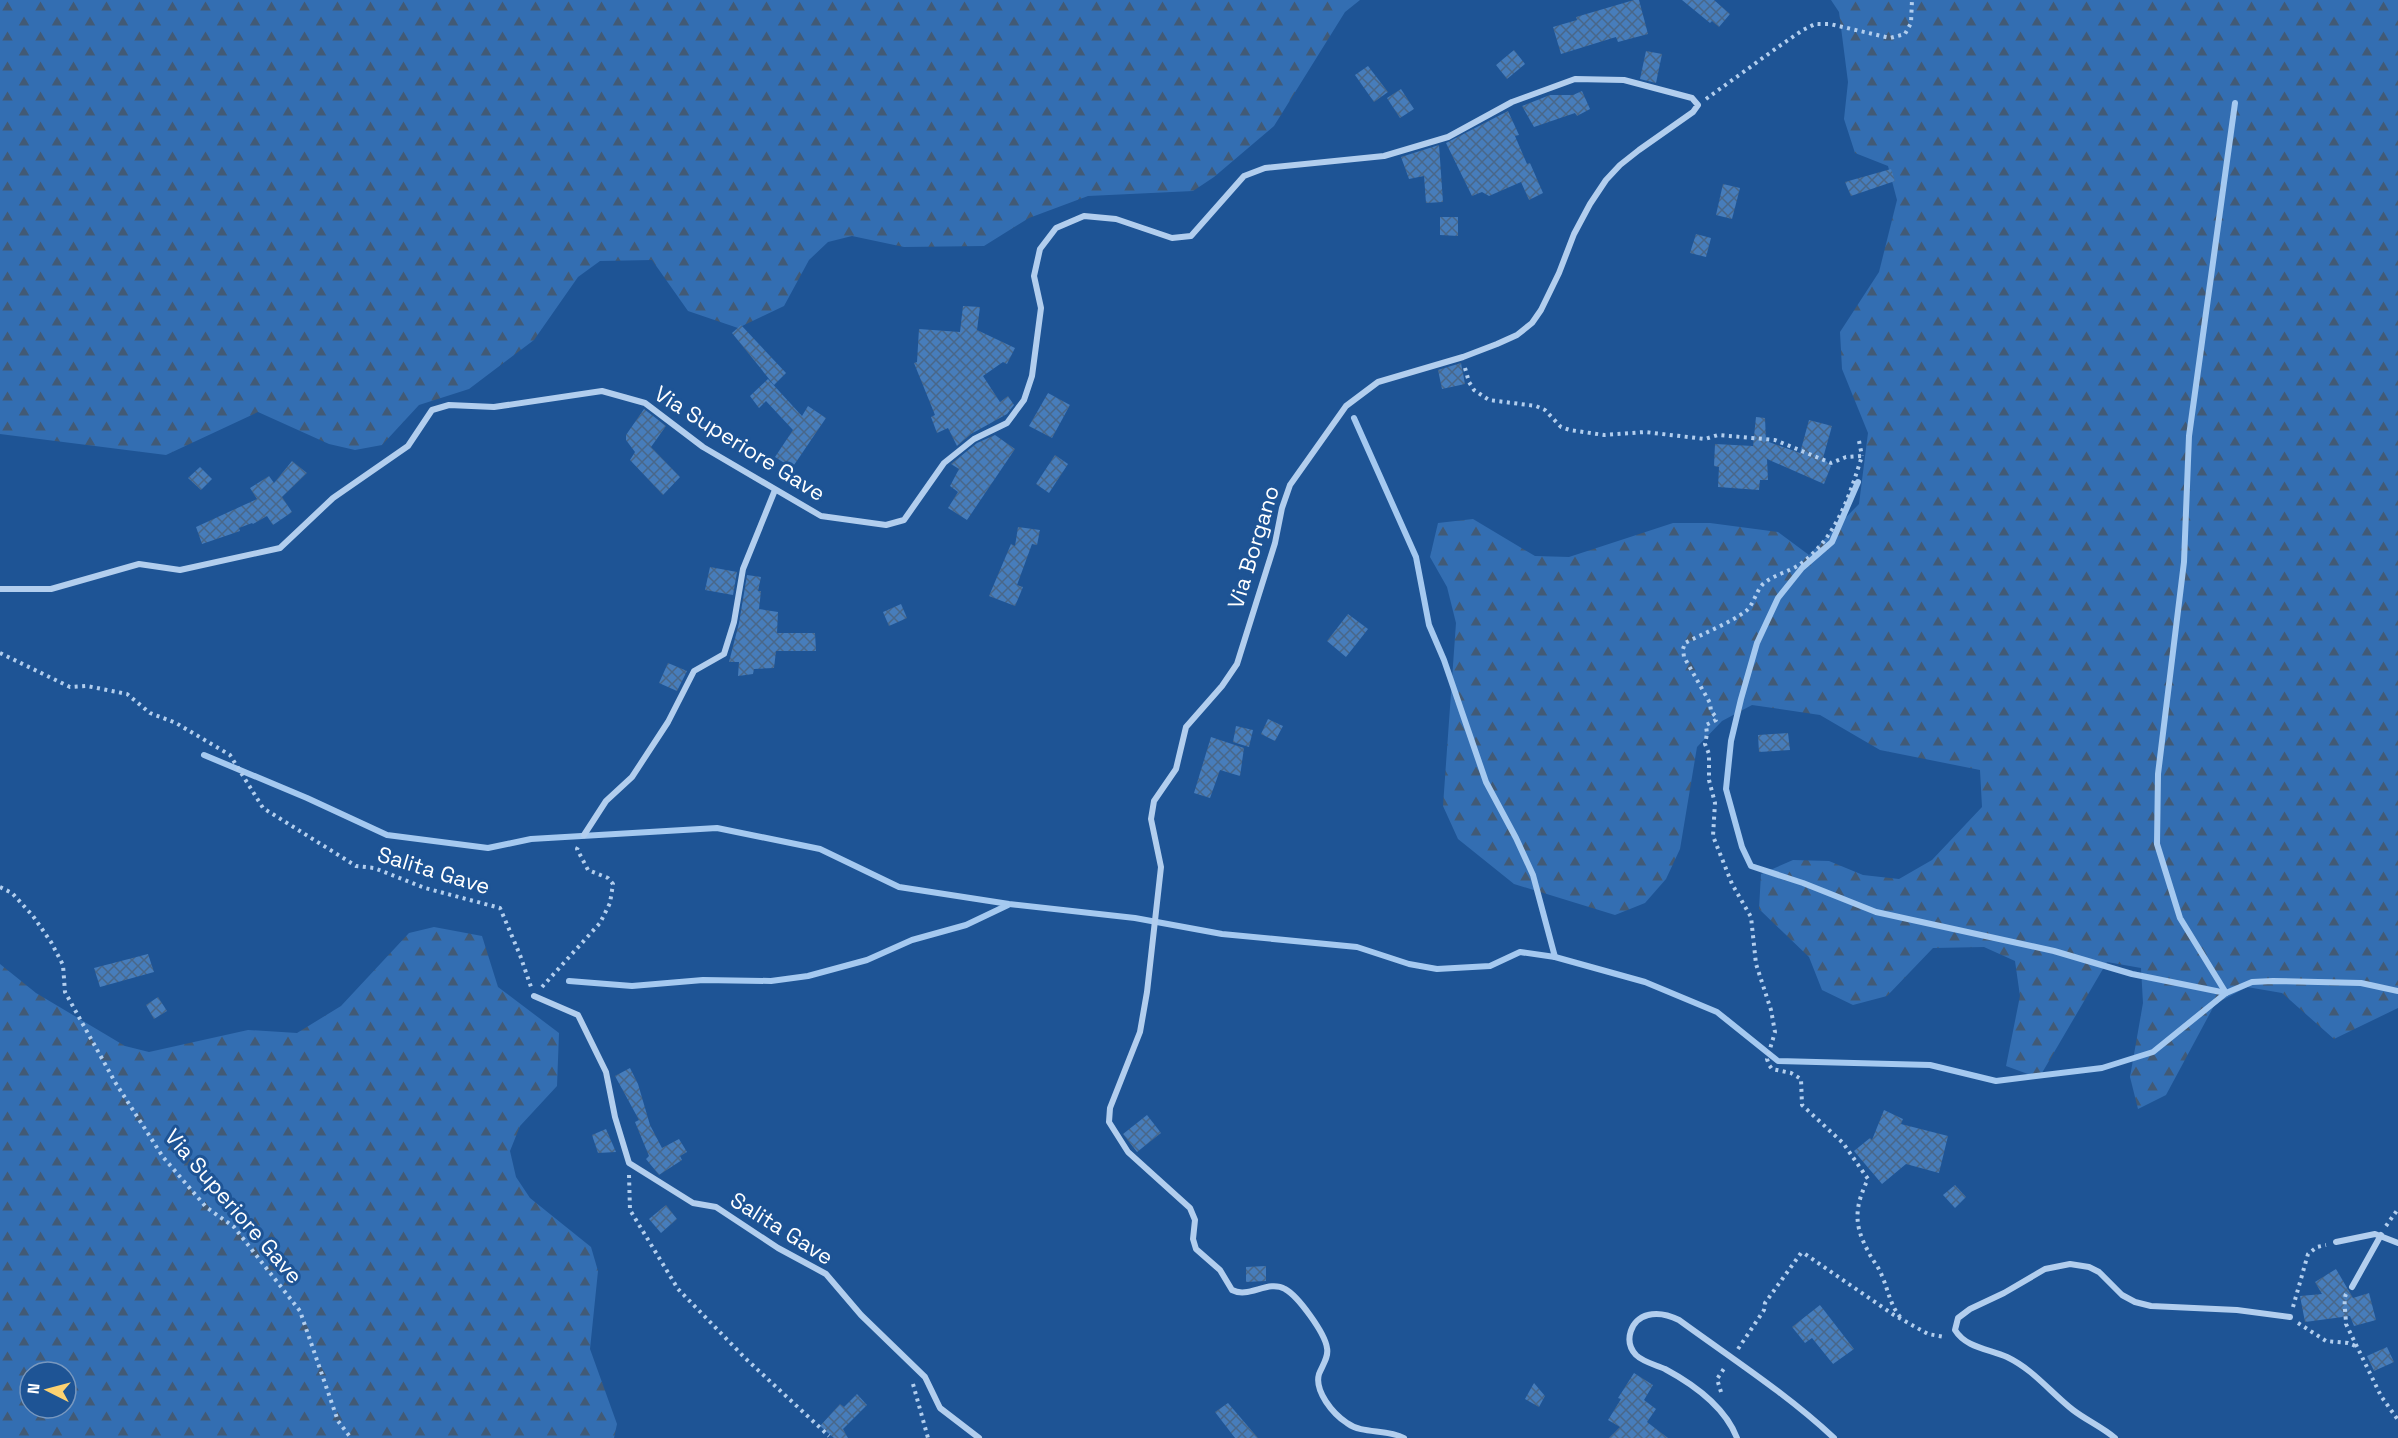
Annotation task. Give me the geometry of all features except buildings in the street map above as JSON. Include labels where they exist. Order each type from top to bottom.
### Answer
[{"type":"street","name":"Via Superiore Gave","points":[[0,589],[51,589],[139,564],[180,570],[280,548],[333,498],[408,446],[432,410],[448,405],[494,407],[602,391],[645,403],[703,447],[821,516],[886,525],[904,520],[944,463],[974,439],[1007,423],[1024,400],[1032,376],[1041,308],[1034,276],[1040,249],[1056,228],[1084,216],[1116,219],[1172,238],[1191,236],[1244,176],[1264,168],[1384,156],[1448,137],[1512,102],[1575,79],[1624,80],[1687,96],[1698,105]]},
{"type":"street","points":[[1463,357],[1517,335],[1532,322],[1541,310],[1559,273],[1574,234],[1606,180],[1620,165],[1683,120],[1698,105]]},
{"type":"street","name":"Via Borgano","points":[[1404,1438],[1388,1431],[1356,1428],[1340,1417],[1322,1395],[1318,1384],[1319,1374],[1327,1355],[1327,1345],[1321,1332],[1302,1306],[1287,1290],[1280,1287],[1271,1286],[1241,1293],[1232,1290],[1220,1270],[1196,1249],[1192,1239],[1196,1220],[1190,1208],[1128,1152],[1109,1122],[1110,1108],[1140,1032],[1147,992],[1161,867],[1151,819],[1154,801],[1176,769],[1186,727],[1222,686],[1237,664],[1275,543],[1282,508],[1290,485],[1346,406],[1378,382],[1463,357]]},
{"type":"street","points":[[584,835],[606,801],[632,777],[668,722],[694,671],[724,654],[734,622],[743,569],[775,490]]},
{"type":"street","points":[[534,996],[578,1015],[606,1072],[615,1117],[629,1163]]},
{"type":"street","name":"Salita Gave","points":[[629,1163],[693,1203],[716,1207],[778,1248],[826,1274],[861,1315],[925,1377],[940,1408],[979,1438]]},
{"type":"street","points":[[2352,1287],[2381,1235]]},
{"type":"street","points":[[2336,1242],[2381,1235],[2398,1243]]},
{"type":"street","points":[[2115,1438],[2075,1412],[2028,1369],[2006,1357],[1977,1347],[1956,1333],[1954,1327],[1958,1318],[1970,1309],[2004,1293],[2045,1269],[2070,1264],[2088,1267],[2099,1272],[2122,1294],[2135,1302],[2151,1306],[2237,1310],[2290,1317]]},
{"type":"street","points":[[1737,1438],[1728,1421],[1716,1406],[1696,1388],[1636,1354],[1629,1342],[1631,1329],[1639,1318],[1658,1313],[1671,1316],[1815,1419],[1834,1438]]},
{"type":"path","points":[[1698,105],[1778,46],[1815,24],[1830,24],[1890,38],[1905,34],[1911,22],[1912,0]]},
{"type":"path","points":[[1463,357],[1469,382],[1474,390],[1489,400],[1524,404],[1545,410],[1561,427],[1570,430],[1604,435],[1645,432],[1705,439],[1718,435],[1775,440],[1831,463],[1846,457],[1862,456]]},
{"type":"path","points":[[1859,441],[1862,456],[1851,489],[1837,523],[1822,545],[1800,564],[1762,585],[1746,611],[1685,643],[1683,649],[1684,657],[1716,717],[1716,720],[1706,725],[1705,744],[1709,754],[1709,780],[1715,803],[1713,836],[1732,884],[1751,917],[1756,964],[1772,1010],[1775,1032],[1767,1059],[1768,1065],[1772,1069],[1791,1073],[1802,1079],[1802,1105],[1843,1143],[1868,1179],[1859,1197],[1856,1214],[1858,1224],[1867,1249],[1882,1274],[1891,1304],[1902,1319]]},
{"type":"path","name":"Salita Gave","points":[[0,653],[70,687],[87,686],[127,694],[150,713],[176,723],[230,755],[263,808],[356,866],[374,868],[425,888],[500,908],[534,996]]},
{"type":"path","points":[[534,996],[600,923],[610,903],[613,884],[608,878],[588,870],[577,849],[584,835]]},
{"type":"path","name":"Via Superiore Gave","points":[[0,887],[12,894],[33,916],[51,942],[63,965],[65,992],[115,1082],[163,1157],[206,1207],[234,1227],[300,1311],[338,1421],[351,1438]]},
{"type":"path","points":[[629,1163],[630,1210],[678,1289],[745,1358],[829,1436]]},
{"type":"path","points":[[2381,1235],[2398,1209]]},
{"type":"path","points":[[2336,1242],[2317,1247],[2308,1254],[2290,1317],[2326,1341],[2348,1343],[2358,1347]]},
{"type":"path","points":[[1716,1406],[1722,1399],[1717,1379],[1764,1311],[1765,1303],[1801,1253],[1918,1329],[1939,1337],[1956,1333]]},
{"type":"path","points":[[2352,1287],[2344,1298],[2348,1314],[2346,1324],[2381,1396],[2398,1420]]},
{"type":"path","points":[[904,1356],[928,1438]]},
{"type":"green space","points":[[0,0],[1360,0],[1345,12],[1274,126],[1214,177],[1193,191],[1088,196],[1029,218],[984,246],[904,247],[852,236],[828,242],[809,260],[784,306],[738,328],[688,311],[652,260],[600,261],[578,277],[534,340],[469,389],[419,405],[382,445],[355,450],[329,444],[258,412],[166,455],[0,434]]},
{"type":"green space","points":[[1831,0],[2398,0],[2398,1008],[2334,1039],[2282,993],[2247,987],[2215,1004],[2166,1095],[2138,1109],[2130,1077],[2143,1003],[2141,968],[2107,962],[2039,1078],[2006,1066],[2020,996],[2015,961],[1984,947],[1933,948],[1887,996],[1853,1005],[1822,990],[1809,957],[1759,909],[1761,874],[1793,860],[1829,861],[1863,875],[1899,879],[1932,860],[1982,807],[1980,770],[1880,750],[1820,715],[1752,705],[1722,721],[1697,747],[1680,849],[1666,879],[1645,903],[1615,915],[1514,884],[1458,839],[1443,806],[1456,623],[1447,587],[1430,557],[1438,523],[1473,519],[1535,556],[1569,557],[1673,523],[1710,523],[1778,532],[1809,555],[1859,504],[1868,433],[1842,369],[1840,332],[1879,272],[1897,200],[1888,166],[1855,153],[1844,119],[1848,82],[1839,12]]},
{"type":"green space","points":[[434,927],[482,936],[498,987],[559,1033],[557,1086],[520,1126],[510,1151],[516,1177],[530,1198],[591,1247],[598,1271],[590,1349],[617,1424],[614,1438],[0,1438],[0,964],[36,993],[125,1046],[149,1052],[248,1030],[297,1033],[341,1006],[409,933]]},
{"type":"waterway","points":[[2226,993],[2180,918],[2157,844],[2158,774],[2184,562],[2189,436],[2235,103]]},
{"type":"waterway","points":[[1354,418],[1416,557],[1429,625],[1444,660],[1486,782],[1533,875],[1555,957]]},
{"type":"waterway","points":[[1858,482],[1832,542],[1802,568],[1778,598],[1757,643],[1741,699],[1731,741],[1726,789],[1742,847],[1751,866],[1803,883],[1876,912],[2054,951],[2132,974],[2226,993]]},
{"type":"waterway","points":[[204,755],[307,798],[387,835],[488,848],[531,839],[717,828],[820,849],[899,887],[1009,904],[1135,918],[1222,934],[1357,947],[1409,964],[1437,969],[1490,966],[1520,952],[1555,957],[1645,982],[1717,1012],[1778,1061],[1930,1065],[1996,1081],[2102,1068],[2153,1052],[2226,993],[2252,982],[2361,983],[2398,991]]},
{"type":"waterway","points":[[569,981],[632,986],[703,980],[771,981],[808,976],[867,960],[912,940],[966,925],[1008,905]]}]
